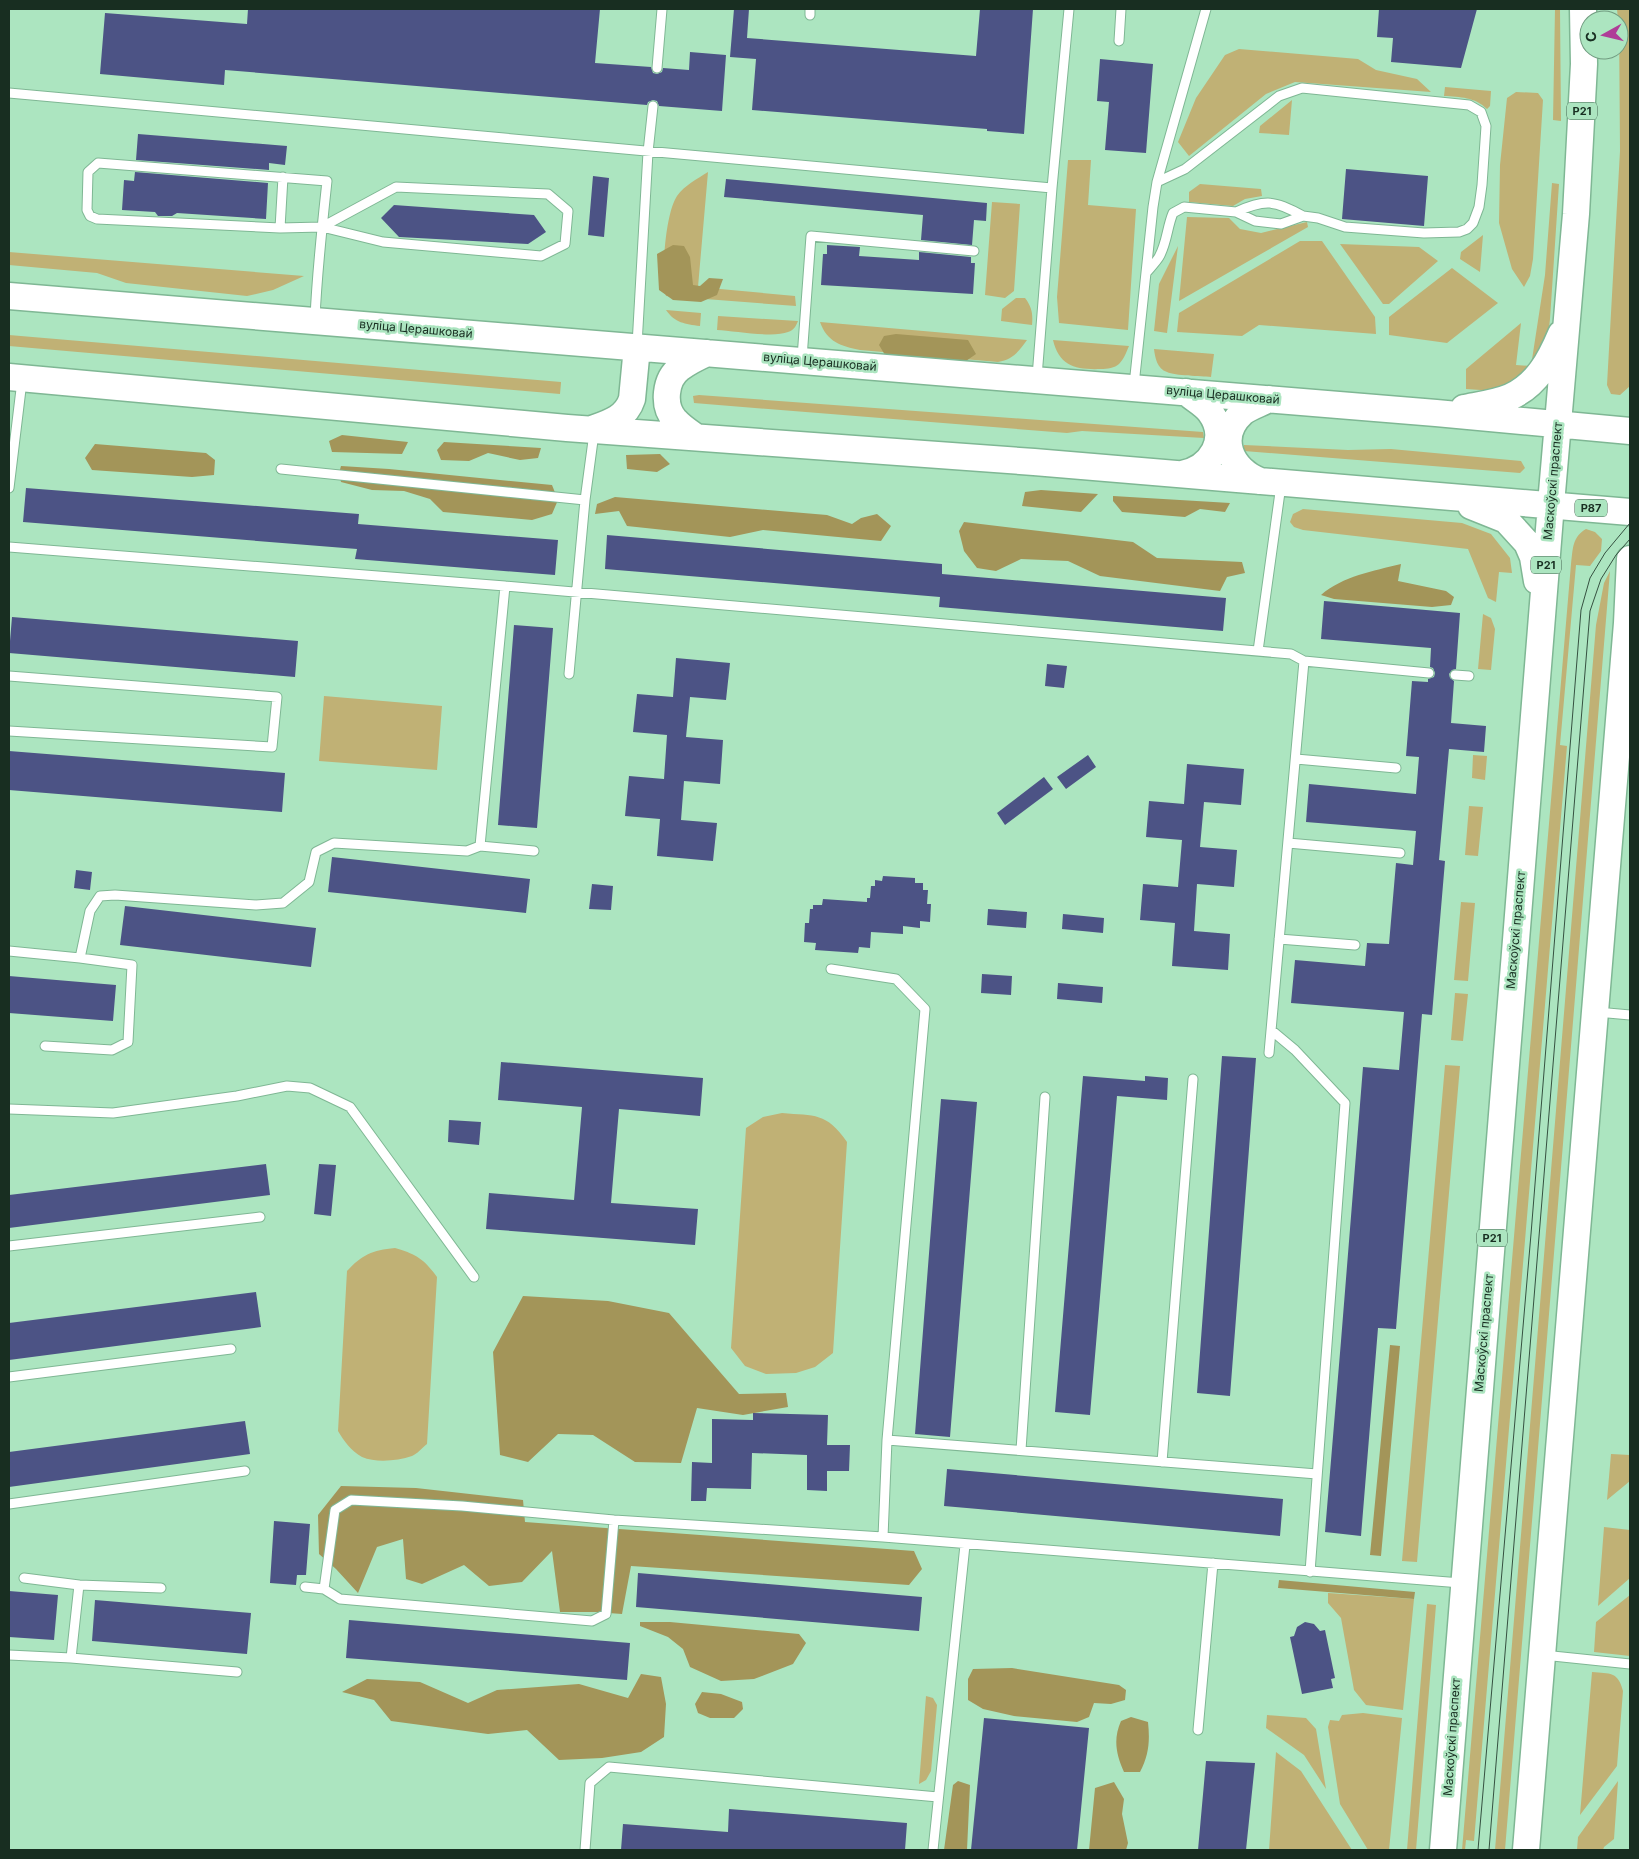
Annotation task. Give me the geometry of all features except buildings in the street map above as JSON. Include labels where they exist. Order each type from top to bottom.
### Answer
[{"type":"main road","name":"Маскоўскі праспект","points":[[1443,1850],[1541,626],[1576,214],[1584,64],[1583,9]]},
{"type":"main road","name":"вуліца Церашковай","points":[[9,296],[802,360],[1630,431]]},
{"type":"main road","points":[[1436,413],[1509,398],[1529,386],[1550,357],[1567,318]]},
{"type":"main road","points":[[593,430],[626,413],[630,406],[637,347]]},
{"type":"main road","points":[[637,347],[645,414],[661,435]]},
{"type":"main road","points":[[696,437],[674,419],[669,411],[667,389],[670,379],[680,367],[707,353]]},
{"type":"main road","points":[[15,377],[593,430],[1551,504]]},
{"type":"main road","points":[[1182,474],[1191,472],[1207,462],[1216,447],[1218,438],[1214,419],[1209,411],[1186,392]]},
{"type":"main road","points":[[1269,399],[1241,414],[1231,430],[1229,440],[1230,451],[1240,470],[1249,477],[1270,482]]},
{"type":"main road","points":[[1440,495],[1484,510],[1506,520],[1527,544],[1533,557],[1538,587],[1541,626]]},
{"type":"main road","name":"Р87","points":[[1551,504],[1630,512]]},
{"type":"main road","points":[[1526,1850],[1594,1011],[1629,620],[1630,559]]},
{"type":"lane","points":[[656,68],[662,9]]},
{"type":"lane","points":[[1037,380],[1052,188],[1069,9]]},
{"type":"lane","points":[[1119,41],[1120,9]]},
{"type":"lane","points":[[1133,388],[1157,182],[1206,9]]},
{"type":"lane","points":[[1157,182],[1185,169],[1279,96],[1302,88],[1469,105],[1481,112],[1486,126],[1482,185],[1479,207],[1473,223],[1467,229],[1459,232],[1424,233],[1345,227],[1318,218],[1303,216],[1283,205],[1256,203],[1236,212]]},
{"type":"lane","points":[[9,93],[1052,188]]},
{"type":"lane","points":[[637,347],[648,152],[653,106]]},
{"type":"lane","points":[[314,321],[322,227],[327,181],[98,163],[88,172],[88,210],[90,216],[97,219],[280,228],[322,227],[383,242],[541,256],[565,244],[568,211],[548,194],[396,187],[322,227]]},
{"type":"lane","points":[[280,228],[283,177]]},
{"type":"lane","points":[[1146,273],[1159,257],[1167,238],[1168,225],[1172,213],[1184,207],[1236,212],[1255,222],[1281,224],[1303,216]]},
{"type":"lane","points":[[802,360],[811,236],[974,251]]},
{"type":"lane","points":[[9,488],[15,377]]},
{"type":"lane","points":[[569,674],[593,430]]},
{"type":"lane","points":[[282,469],[585,500]]},
{"type":"lane","points":[[1258,651],[1270,482]]},
{"type":"lane","points":[[9,547],[505,586],[1258,651],[1291,654],[1304,661],[1429,673]]},
{"type":"lane","points":[[480,846],[505,586]]},
{"type":"lane","points":[[1269,1053],[1304,661]]},
{"type":"lane","points":[[1455,675],[1469,676]]},
{"type":"lane","points":[[9,676],[277,697],[272,747],[9,731]]},
{"type":"lane","points":[[1296,760],[1396,768]]},
{"type":"lane","points":[[80,958],[90,911],[100,896],[115,895],[256,905],[283,903],[309,882],[316,852],[334,843],[467,851],[480,846],[534,851]]},
{"type":"lane","points":[[1288,843],[1400,853]]},
{"type":"lane","points":[[1279,939],[1355,945]]},
{"type":"lane","points":[[9,951],[132,965],[128,1042],[112,1050],[45,1046]]},
{"type":"lane","points":[[831,969],[896,979],[925,1009],[887,1440],[883,1537]]},
{"type":"lane","points":[[1594,1011],[1630,1015]]},
{"type":"lane","points":[[1271,1030],[1295,1050],[1345,1103],[1310,1572]]},
{"type":"lane","points":[[1162,1462],[1193,1080]]},
{"type":"lane","points":[[9,1109],[113,1112],[237,1096],[287,1086],[310,1088],[350,1107],[474,1277]]},
{"type":"lane","points":[[1021,1450],[1046,1098]]},
{"type":"lane","points":[[9,1246],[260,1218]]},
{"type":"lane","points":[[9,1377],[231,1349]]},
{"type":"lane","points":[[887,1440],[1317,1474]]},
{"type":"lane","points":[[9,1504],[245,1472]]},
{"type":"lane","points":[[324,1589],[335,1510],[351,1500],[462,1506],[614,1520],[883,1537],[1464,1584]]},
{"type":"lane","points":[[305,1587],[324,1589],[340,1599],[592,1621],[606,1614],[614,1520]]},
{"type":"lane","points":[[933,1850],[965,1545]]},
{"type":"lane","points":[[1198,1730],[1213,1563]]},
{"type":"lane","points":[[24,1578],[79,1585],[161,1588]]},
{"type":"lane","points":[[71,1658],[79,1585]]},
{"type":"lane","points":[[9,1655],[71,1658],[237,1672]]},
{"type":"lane","points":[[1541,1655],[1630,1664]]},
{"type":"lane","points":[[584,1850],[590,1783],[609,1767],[938,1797]]},
{"type":"shaded area","points":[[1555,9],[1560,9],[1561,121],[1553,120]]},
{"type":"shaded area","points":[[1630,9],[1630,386],[1620,395],[1611,394],[1607,385],[1620,151],[1619,60],[1629,60],[1629,10],[1617,10]]},
{"type":"shaded area","points":[[1239,49],[1358,59],[1376,70],[1417,79],[1431,92],[1295,82],[1266,94],[1189,156],[1178,142],[1196,98],[1225,55]]},
{"type":"shaded area","points":[[1445,87],[1491,91],[1490,106],[1487,109],[1472,100],[1444,96]]},
{"type":"shaded area","points":[[1516,92],[1538,93],[1543,100],[1533,259],[1530,276],[1524,287],[1512,269],[1499,223],[1500,165],[1507,98]]},
{"type":"shaded area","points":[[1292,100],[1289,135],[1259,133],[1260,126]]},
{"type":"shaded area","points":[[1068,160],[1091,160],[1088,205],[1136,209],[1128,330],[1059,323],[1057,297]]},
{"type":"shaded area","points":[[708,172],[698,287],[795,296],[796,306],[666,296],[664,274],[665,245],[673,205],[677,196],[691,182]]},
{"type":"shaded area","points":[[1552,183],[1559,184],[1547,345],[1537,366],[1495,391],[1466,389],[1466,369],[1521,323],[1516,365],[1531,366],[1545,275]]},
{"type":"shaded area","points":[[1200,184],[1261,189],[1262,196],[1245,199],[1233,206],[1189,202],[1189,192]]},
{"type":"shaded area","points":[[992,202],[1020,204],[1014,291],[1005,298],[985,295]]},
{"type":"shaded area","points":[[1187,217],[1229,218],[1240,229],[1261,233],[1307,222],[1308,227],[1179,301]]},
{"type":"shaded area","points":[[1483,235],[1480,272],[1460,259],[1461,252]]},
{"type":"shaded area","points":[[1300,241],[1322,241],[1375,317],[1376,334],[1259,325],[1242,336],[1177,332],[1179,313]]},
{"type":"shaded area","points":[[1340,244],[1419,247],[1438,261],[1389,304],[1383,304]]},
{"type":"shaded area","points":[[673,245],[684,246],[690,257],[693,285],[700,286],[709,278],[723,279],[717,295],[701,302],[673,300],[659,290],[657,254]]},
{"type":"shaded area","points":[[1178,246],[1167,333],[1154,331],[1159,284]]},
{"type":"shaded area","points":[[9,252],[304,276],[273,290],[247,296],[126,283],[97,273],[9,265]]},
{"type":"shaded area","points":[[1452,268],[1498,303],[1447,343],[1389,335],[1389,317]]},
{"type":"shaded area","points":[[1016,298],[1025,298],[1029,304],[1032,311],[1032,325],[1001,321],[1002,309]]},
{"type":"shaded area","points":[[666,310],[701,313],[700,326],[677,320]]},
{"type":"shaded area","points":[[718,316],[798,321],[794,328],[788,332],[764,334],[717,330]]},
{"type":"shaded area","points":[[820,322],[1027,340],[1012,357],[998,362],[860,350],[841,345],[831,339]]},
{"type":"shaded area","points":[[896,334],[968,340],[976,354],[966,361],[885,355],[879,345],[884,336]]},
{"type":"shaded area","points":[[9,335],[561,382],[560,394],[9,346]]},
{"type":"shaded area","points":[[1053,340],[1129,346],[1119,364],[1111,368],[1084,369],[1064,361],[1056,349]]},
{"type":"shaded area","points":[[1154,349],[1214,354],[1211,377],[1176,374],[1164,370],[1157,362]]},
{"type":"shaded area","points":[[693,396],[1203,432],[1204,438],[1082,431],[1067,433],[694,403]]},
{"type":"shaded area","points":[[342,435],[408,442],[402,454],[332,452],[329,441]]},
{"type":"shaded area","points":[[444,442],[541,448],[538,458],[520,460],[488,453],[469,461],[441,460],[437,450]]},
{"type":"shaded area","points":[[95,444],[206,453],[215,460],[214,475],[192,477],[92,470],[85,458]]},
{"type":"shaded area","points":[[1244,445],[1348,450],[1391,449],[1521,461],[1525,468],[1520,473],[1244,451]]},
{"type":"shaded area","points":[[660,454],[670,464],[657,472],[627,469],[626,455]]},
{"type":"shaded area","points":[[341,466],[552,485],[558,500],[552,514],[532,520],[443,512],[430,499],[404,491],[372,490],[341,482],[339,473]]},
{"type":"shaded area","points":[[1041,490],[1098,494],[1081,512],[1022,506],[1025,492]]},
{"type":"shaded area","points":[[1113,496],[1230,503],[1225,512],[1200,509],[1185,517],[1122,512],[1113,501]]},
{"type":"shaded area","points":[[615,497],[827,515],[852,524],[861,518],[877,514],[891,526],[881,541],[763,530],[730,537],[627,526],[619,511],[595,514],[597,504]]},
{"type":"shaded area","points":[[1303,509],[1462,523],[1491,534],[1510,558],[1512,573],[1499,572],[1496,602],[1488,598],[1468,549],[1303,530],[1294,527],[1290,522],[1293,514]]},
{"type":"shaded area","points":[[964,522],[1133,542],[1157,558],[1242,562],[1245,573],[1227,577],[1220,591],[1100,576],[1068,561],[1021,559],[996,571],[977,568],[964,551],[959,531]]},
{"type":"shaded area","points":[[1586,529],[1595,532],[1602,539],[1601,551],[1590,566],[1576,565],[1560,745],[1567,746],[1474,1841],[1466,1840],[1465,1850],[1462,1850],[1571,564],[1576,540],[1581,532]]},
{"type":"shaded area","points":[[1401,564],[1398,581],[1446,591],[1454,597],[1451,605],[1432,607],[1334,599],[1321,595],[1330,588],[1349,579]]},
{"type":"shaded area","points":[[1610,571],[1505,1850],[1495,1850],[1596,625],[1604,583]]},
{"type":"shaded area","points":[[1483,614],[1491,618],[1495,629],[1491,670],[1478,669]]},
{"type":"shaded area","points":[[324,696],[442,706],[437,770],[319,761]]},
{"type":"shaded area","points":[[1473,755],[1487,756],[1485,780],[1472,778]]},
{"type":"shaded area","points":[[1469,806],[1483,807],[1478,856],[1465,855]]},
{"type":"shaded area","points":[[1461,902],[1475,903],[1468,981],[1454,980]]},
{"type":"shaded area","points":[[1455,993],[1468,994],[1463,1041],[1451,1040]]},
{"type":"shaded area","points":[[1445,1065],[1460,1066],[1417,1562],[1402,1561]]},
{"type":"shaded area","points":[[782,1113],[819,1117],[826,1120],[840,1132],[847,1142],[833,1353],[815,1367],[796,1373],[766,1374],[745,1366],[731,1348],[746,1128],[763,1117]]},
{"type":"shaded area","points":[[395,1248],[419,1258],[437,1277],[427,1444],[412,1456],[380,1461],[358,1455],[338,1431],[347,1271],[368,1254]]},
{"type":"shaded area","points":[[523,1296],[608,1301],[669,1313],[739,1394],[786,1393],[788,1407],[743,1415],[697,1408],[681,1463],[635,1462],[593,1435],[558,1434],[528,1462],[500,1455],[493,1352]]},
{"type":"shaded area","points":[[1390,1345],[1400,1346],[1381,1556],[1370,1555]]},
{"type":"shaded area","points":[[1611,1454],[1630,1455],[1630,1481],[1607,1500]]},
{"type":"shaded area","points":[[341,1486],[416,1488],[523,1500],[525,1522],[914,1551],[922,1569],[909,1585],[631,1566],[622,1614],[560,1612],[552,1551],[522,1582],[489,1586],[464,1565],[422,1584],[406,1579],[403,1539],[377,1547],[358,1593],[319,1554],[318,1515]]},
{"type":"shaded area","points":[[1604,1527],[1630,1530],[1630,1578],[1598,1606]]},
{"type":"shaded area","points":[[1279,1580],[1415,1592],[1414,1599],[1278,1588]]},
{"type":"shaded area","points":[[1328,1593],[1414,1599],[1403,1710],[1366,1705],[1354,1690],[1341,1618],[1328,1603]]},
{"type":"shaded area","points":[[1630,1595],[1630,1656],[1594,1652],[1596,1622]]},
{"type":"shaded area","points":[[1427,1604],[1436,1605],[1416,1850],[1407,1850]]},
{"type":"shaded area","points":[[640,1622],[670,1622],[799,1634],[806,1643],[793,1664],[754,1679],[721,1681],[690,1667],[683,1649],[668,1637],[640,1626]]},
{"type":"shaded area","points":[[1012,1668],[1119,1685],[1126,1690],[1125,1700],[1111,1704],[1094,1703],[1089,1717],[1077,1722],[1014,1716],[983,1709],[968,1700],[968,1679],[973,1669]]},
{"type":"shaded area","points":[[1592,1672],[1616,1677],[1623,1691],[1617,1766],[1580,1815]]},
{"type":"shaded area","points":[[641,1674],[661,1677],[666,1704],[664,1737],[641,1752],[602,1758],[559,1760],[527,1730],[488,1734],[391,1721],[374,1700],[342,1692],[367,1679],[420,1682],[468,1703],[497,1690],[579,1684],[628,1698]]},
{"type":"shaded area","points":[[702,1692],[721,1694],[742,1702],[743,1709],[734,1718],[710,1718],[698,1713],[695,1704]]},
{"type":"shaded area","points":[[926,1696],[933,1698],[937,1705],[931,1771],[926,1780],[919,1784]]},
{"type":"shaded area","points":[[1363,1713],[1402,1718],[1389,1850],[1368,1850],[1340,1804],[1328,1727],[1330,1720],[1339,1721],[1342,1715]]},
{"type":"shaded area","points":[[1267,1715],[1306,1718],[1316,1729],[1326,1789],[1304,1755],[1266,1728]]},
{"type":"shaded area","points":[[1131,1717],[1148,1722],[1148,1748],[1140,1772],[1124,1772],[1117,1753],[1116,1740],[1121,1721]]},
{"type":"shaded area","points":[[1276,1752],[1301,1771],[1352,1850],[1269,1850]]},
{"type":"shaded area","points":[[958,1781],[970,1785],[967,1850],[944,1850],[953,1785]]},
{"type":"shaded area","points":[[1618,1781],[1614,1839],[1603,1850],[1577,1850],[1578,1837]]},
{"type":"shaded area","points":[[1114,1782],[1124,1799],[1122,1814],[1128,1843],[1126,1850],[1089,1850],[1095,1788]]},
{"type":"tram line","points":[[1478,1850],[1531,1234],[1581,610],[1590,578],[1605,553],[1630,523]]},
{"type":"tram line","points":[[1489,1850],[1590,611],[1601,579],[1616,555],[1630,539]]}]
